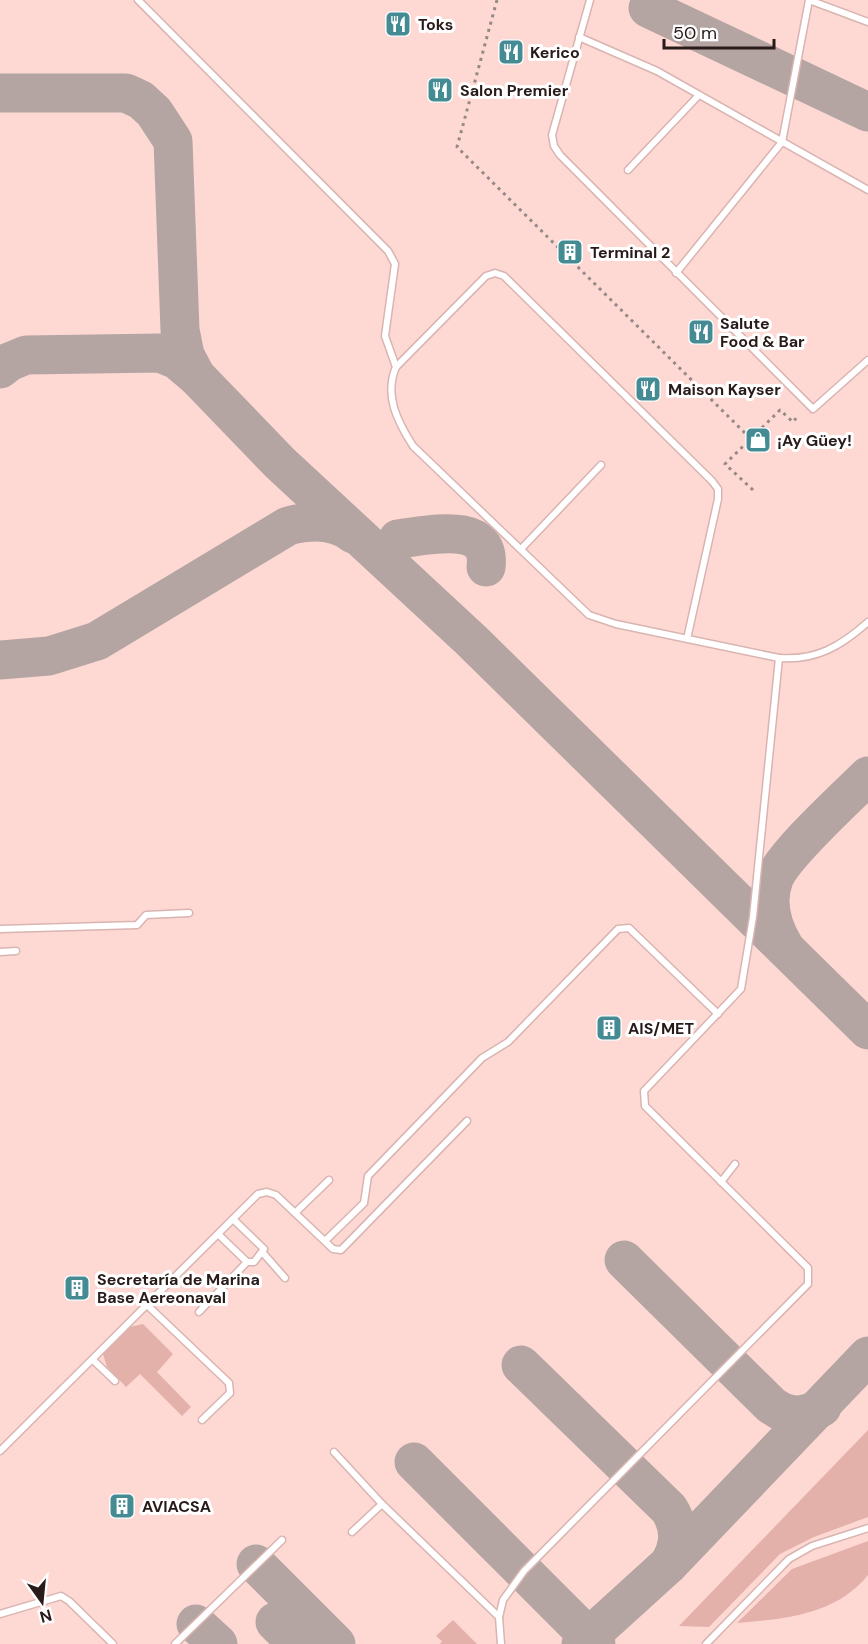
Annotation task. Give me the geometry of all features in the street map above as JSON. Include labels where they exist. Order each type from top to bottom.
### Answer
[{"type":"lane","points":[[138,0],[388,250],[395,264],[385,336],[396,367]]},
{"type":"lane","points":[[590,0],[552,135],[554,146],[676,273],[813,409],[868,360]]},
{"type":"lane","points":[[676,273],[782,142],[809,0],[868,22]]},
{"type":"lane","points":[[579,37],[657,71],[868,190]]},
{"type":"lane","points":[[628,170],[699,95]]},
{"type":"lane","points":[[687,639],[718,499],[718,489],[704,472],[504,276],[495,273],[486,276],[396,367],[389,381],[390,394],[400,426],[413,446],[590,615],[602,621],[687,639],[779,658],[800,660],[820,655],[852,636],[868,622]]},
{"type":"lane","points":[[521,549],[601,465]]},
{"type":"lane","points":[[501,1644],[499,1617],[503,1600],[524,1571],[808,1284],[808,1268],[645,1106],[642,1098],[644,1091],[741,989],[745,977],[779,658]]},
{"type":"lane","points":[[0,929],[137,925],[146,915],[189,913]]},
{"type":"lane","points":[[325,1241],[364,1203],[368,1176],[482,1058],[508,1042],[618,929],[629,928],[718,1014]]},
{"type":"lane","points":[[0,952],[16,951]]},
{"type":"lane","points":[[0,1451],[258,1194],[267,1192],[276,1195],[333,1249],[341,1250],[466,1121]]},
{"type":"lane","points":[[721,1182],[735,1164]]},
{"type":"lane","points":[[295,1213],[328,1180]]},
{"type":"lane","points":[[233,1219],[262,1245],[263,1253],[285,1278]]},
{"type":"lane","points":[[218,1234],[248,1262],[254,1262],[263,1253]]},
{"type":"lane","points":[[199,1312],[248,1262]]},
{"type":"lane","points":[[147,1305],[229,1383],[230,1393],[202,1420]]},
{"type":"lane","points":[[93,1359],[115,1381]]},
{"type":"lane","points":[[334,1452],[382,1504],[499,1617]]},
{"type":"lane","points":[[352,1532],[382,1504]]},
{"type":"lane","points":[[706,1644],[789,1559],[812,1546],[868,1528]]},
{"type":"lane","points":[[175,1644],[282,1539]]},
{"type":"lane","points":[[0,1614],[61,1596],[113,1644]]},
{"type":"path","points":[[497,0],[457,147],[751,439]]},
{"type":"path","points":[[753,490],[725,465],[780,410],[792,422],[797,417]]},
{"type":"shaded area","points":[[0,0],[868,0],[868,1644],[0,1644]]},
{"type":"shaded area","points":[[143,1324],[173,1354],[157,1372],[191,1407],[182,1416],[140,1374],[126,1387],[107,1367],[103,1354],[130,1327]]},
{"type":"shaded area","points":[[868,1430],[868,1517],[814,1537],[780,1554],[709,1627],[679,1626]]},
{"type":"shaded area","points":[[868,1541],[868,1575],[841,1599],[825,1607],[791,1617],[737,1623],[792,1569]]},
{"type":"shaded area","points":[[453,1620],[477,1644],[440,1644],[442,1641],[436,1636]]},
{"type":"taxiway","points":[[648,8],[868,112]]},
{"type":"taxiway","points":[[0,93],[126,93],[141,100],[154,112],[173,141],[180,330],[185,355],[196,376],[280,463],[472,641],[868,1030]]},
{"type":"taxiway","points":[[0,369],[9,362],[26,355],[160,353],[177,360],[196,376]]},
{"type":"taxiway","points":[[0,660],[49,656],[97,641],[288,526],[322,522],[346,529],[353,534]]},
{"type":"taxiway","points":[[398,539],[440,534],[468,536],[479,542],[485,552],[486,567]]},
{"type":"taxiway","points":[[784,946],[771,914],[770,897],[774,879],[802,841],[868,776]]},
{"type":"taxiway","points":[[624,1260],[771,1405],[796,1415],[809,1413],[822,1407]]},
{"type":"taxiway","points":[[581,1644],[669,1564],[868,1356]]},
{"type":"taxiway","points":[[521,1365],[669,1509],[676,1523],[678,1536],[669,1564]]},
{"type":"taxiway","points":[[414,1462],[596,1644]]},
{"type":"taxiway","points":[[256,1564],[336,1644]]},
{"type":"taxiway","points":[[275,1622],[297,1644]]},
{"type":"taxiway","points":[[196,1624],[218,1644]]},
{"type":"place","name":"Toks","points":[[398,24]]},
{"type":"place","name":"Kerico","points":[[511,52]]},
{"type":"place","name":"Salon Premier","points":[[440,90]]},
{"type":"place","name":"Terminal 2","points":[[570,252]]},
{"type":"place","name":"Salute Food & Bar","points":[[701,332]]},
{"type":"place","name":"Maison Kayser","points":[[648,389]]},
{"type":"place","name":"¡Ay Güey!","points":[[758,440]]},
{"type":"place","name":"AIS/MET","points":[[609,1028]]},
{"type":"place","name":"Secretaría de Marina Base Aereonaval","points":[[77,1288]]},
{"type":"place","name":"AVIACSA","points":[[122,1506]]}]
